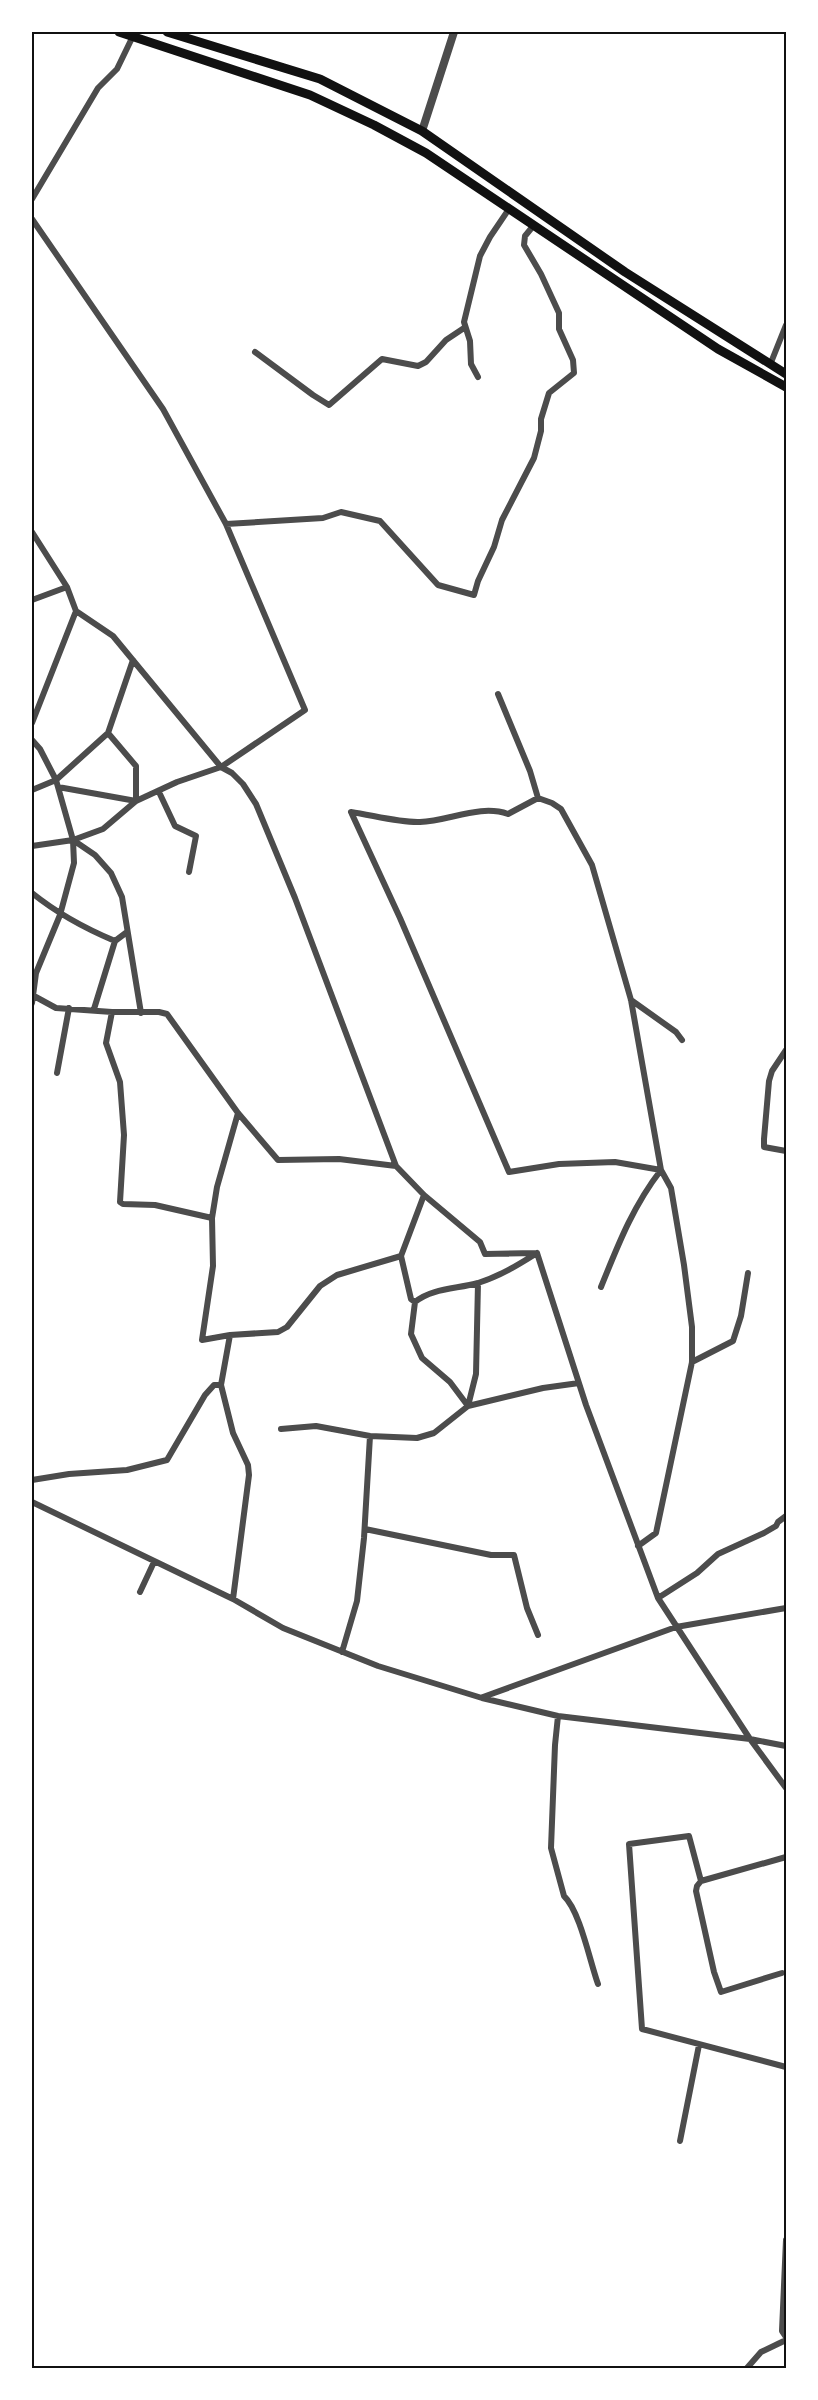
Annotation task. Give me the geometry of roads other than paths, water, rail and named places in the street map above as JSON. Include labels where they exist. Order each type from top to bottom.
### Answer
[{"type":"main road","points":[[119,32],[310,95],[426,153],[718,349],[786,387]]},
{"type":"main road","points":[[168,32],[320,79],[422,131],[625,272],[786,374]]},
{"type":"street","points":[[422,131],[454,32]]},
{"type":"street","points":[[32,200],[98,88],[117,69],[134,36]]},
{"type":"street","points":[[478,377],[471,364],[470,341],[464,328],[480,256],[509,209]]},
{"type":"street","points":[[32,219],[163,409],[226,524],[305,710],[221,767],[177,782],[136,801],[107,826],[73,840],[32,846]]},
{"type":"street","points":[[226,524],[323,518],[341,512],[367,517],[380,521],[438,585],[474,595],[478,580],[494,547],[502,520],[534,458],[541,431],[541,419],[549,393],[574,373],[573,360],[559,329],[559,313],[524,244],[525,236],[534,225]]},
{"type":"street","points":[[770,365],[786,325]]},
{"type":"street","points":[[255,352],[329,405],[382,359],[418,366],[426,362],[446,340],[464,328]]},
{"type":"street","points":[[32,532],[67,587],[76,611],[113,636],[221,767],[232,773],[243,784],[256,804],[295,897],[396,1166],[424,1195],[480,1242],[485,1254],[537,1253]]},
{"type":"street","points":[[32,600],[67,587]]},
{"type":"street","points":[[32,723],[76,611]]},
{"type":"street","points":[[57,784],[108,733],[133,660]]},
{"type":"street","points":[[498,694],[530,771],[537,798]]},
{"type":"street","points":[[108,733],[136,766],[136,801]]},
{"type":"street","points":[[32,740],[40,749],[57,784],[73,840],[74,865],[60,915],[34,972],[33,999],[56,1008],[167,1014],[238,1113],[274,1158],[282,1162],[339,1159],[396,1166]]},
{"type":"street","points":[[32,790],[57,784],[136,801]]},
{"type":"street","points":[[159,792],[175,826],[196,836],[189,872]]},
{"type":"street","points":[[537,798],[561,809],[592,865],[631,1000],[661,1170],[671,1188],[684,1265],[692,1328],[692,1362],[656,1533],[638,1546]]},
{"type":"street","points":[[537,798],[508,814],[501,812],[457,814],[419,822],[351,812],[400,918],[509,1172],[559,1164],[615,1162],[661,1170]]},
{"type":"street","points":[[73,840],[95,855],[114,877],[126,914],[141,1013]]},
{"type":"street","points":[[32,893],[60,915],[81,927],[116,941]]},
{"type":"street","points":[[94,1009],[116,941],[127,932]]},
{"type":"street","points":[[631,1000],[676,1032],[682,1040]]},
{"type":"street","points":[[57,1073],[69,1008]]},
{"type":"street","points":[[112,1012],[106,1043],[120,1083],[124,1135],[120,1202],[155,1205],[212,1218]]},
{"type":"street","points":[[786,1050],[772,1071],[769,1081],[764,1147],[786,1151]]},
{"type":"street","points":[[238,1113],[217,1187],[212,1218],[213,1266],[201,1339],[278,1332],[287,1327],[320,1286],[338,1275],[401,1256]]},
{"type":"street","points":[[601,1287],[625,1228],[645,1191],[661,1170]]},
{"type":"street","points":[[415,1302],[411,1299],[401,1256],[424,1195]]},
{"type":"street","points":[[468,1406],[450,1382],[422,1358],[411,1334],[415,1302],[423,1295],[477,1283],[511,1270],[537,1253]]},
{"type":"street","points":[[537,1253],[579,1383],[658,1598],[750,1739],[786,1788]]},
{"type":"street","points":[[692,1362],[733,1341],[741,1316],[748,1273]]},
{"type":"street","points":[[468,1406],[476,1374],[477,1283]]},
{"type":"street","points":[[230,1335],[221,1385],[233,1433],[248,1465],[249,1475],[234,1599]]},
{"type":"street","points":[[281,1429],[316,1426],[370,1436],[417,1438],[434,1433],[468,1406],[543,1388],[579,1383]]},
{"type":"street","points":[[32,1480],[69,1474],[127,1470],[167,1460],[205,1395],[214,1386],[221,1385]]},
{"type":"street","points":[[342,1652],[357,1600],[365,1529],[370,1436]]},
{"type":"street","points":[[32,1502],[234,1599],[283,1628],[378,1666],[482,1698],[558,1716],[750,1739],[786,1746]]},
{"type":"street","points":[[658,1598],[697,1572],[718,1554],[764,1533],[786,1516]]},
{"type":"street","points":[[365,1529],[491,1555],[514,1556],[527,1608],[538,1635]]},
{"type":"street","points":[[140,1592],[154,1562]]},
{"type":"street","points":[[482,1698],[676,1627],[786,1608]]},
{"type":"street","points":[[558,1716],[551,1848],[564,1896],[570,1901],[581,1928],[598,1984]]},
{"type":"street","points":[[782,1973],[721,1992],[714,1972],[696,1891],[701,1881],[689,1836],[629,1844],[642,2029],[786,2067]]},
{"type":"street","points":[[701,1881],[786,1857]]},
{"type":"street","points":[[680,2141],[699,2045]]},
{"type":"street","points":[[747,2368],[761,2352],[786,2338],[782,2331],[786,2241]]}]
